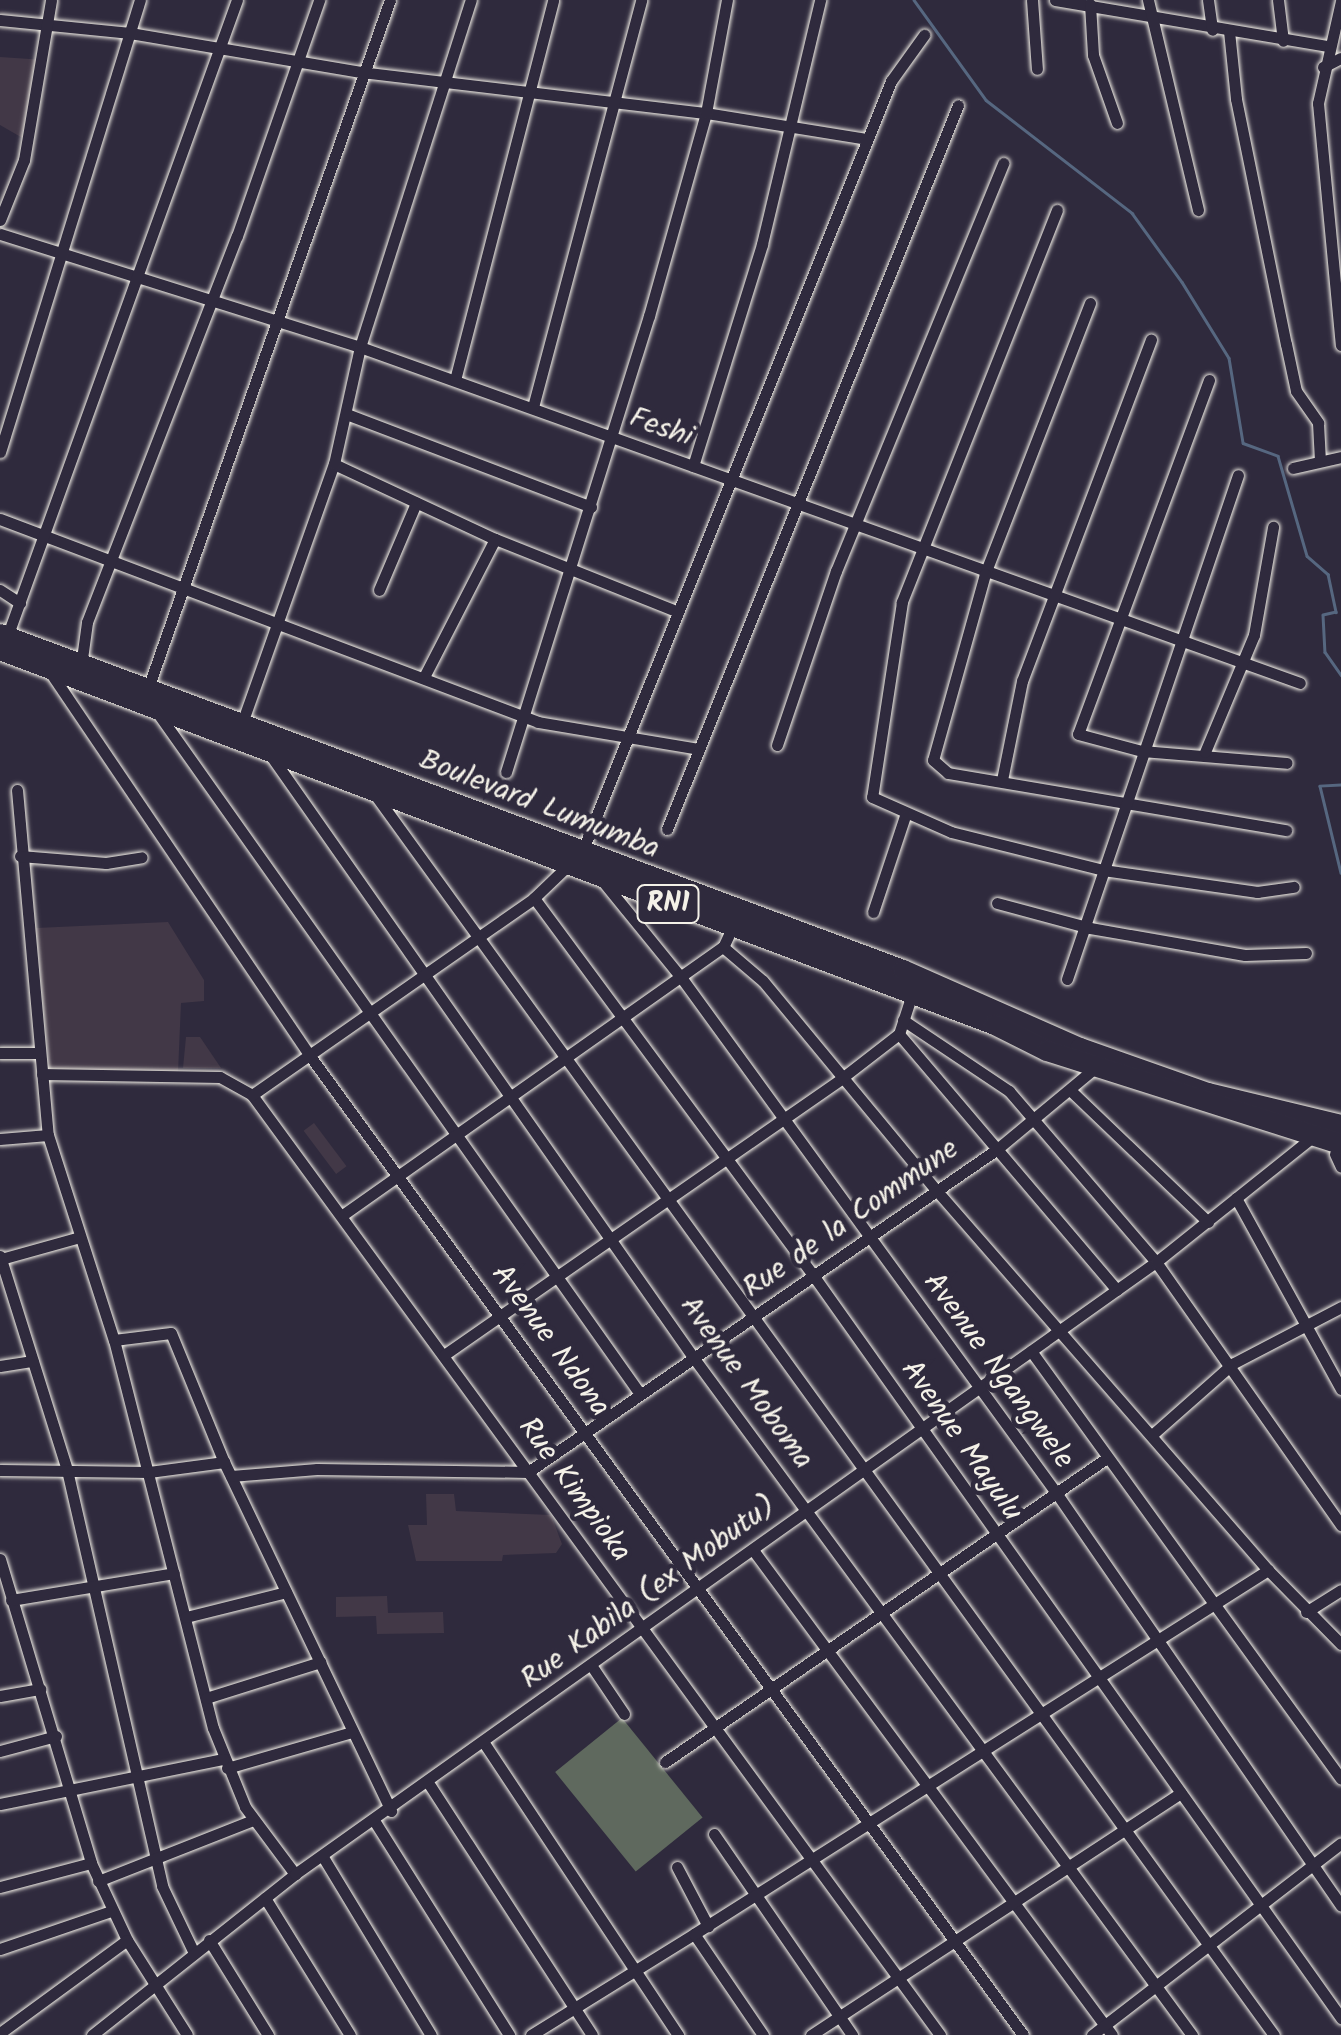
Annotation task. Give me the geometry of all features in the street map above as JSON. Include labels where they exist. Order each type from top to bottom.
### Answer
[{"type":"highway","name":"Boulevard Lumumba","points":[[2,640],[81,666],[375,794],[423,803]]},
{"type":"highway","name":"Boulevard Lumumba","points":[[2,640],[48,669],[240,726],[271,747],[1098,1062],[1314,1136],[1338,1149]]},
{"type":"highway","name":"Boulevard Lumumba","points":[[576,860],[600,878],[727,938],[903,986]]},
{"type":"highway","name":"Boulevard Lumumba","points":[[1098,1062],[1341,1125]]},
{"type":"street","points":[[0,220],[24,160],[52,0]]},
{"type":"street","points":[[0,452],[140,0]]},
{"type":"street","points":[[2,640],[37,558],[237,0]]},
{"type":"street","points":[[81,666],[87,622],[300,63],[319,0]]},
{"type":"street","points":[[390,0],[361,72],[186,588],[154,699],[368,1016],[640,1394]]},
{"type":"street","points":[[240,726],[334,464],[348,415],[360,347],[450,79],[471,0]]},
{"type":"street","points":[[455,380],[553,0]]},
{"type":"street","points":[[534,407],[641,0]]},
{"type":"street","points":[[506,772],[574,570],[706,113],[727,0]]},
{"type":"street","points":[[693,466],[792,124],[820,0]]},
{"type":"street","points":[[1032,0],[1037,69]]},
{"type":"street","points":[[1055,0],[1090,4],[1152,21],[1328,46]]},
{"type":"street","points":[[1148,0],[1198,210]]},
{"type":"street","points":[[1208,0],[1212,30]]},
{"type":"street","points":[[1278,0],[1283,41]]},
{"type":"street","points":[[1341,1],[1323,67],[1318,120],[1341,345]]},
{"type":"street","points":[[1090,4],[1094,54],[1117,123]]},
{"type":"street","points":[[0,20],[130,33],[361,72],[450,79],[616,105],[792,124],[867,140]]},
{"type":"street","points":[[1229,31],[1296,391],[1318,423],[1320,458]]},
{"type":"street","points":[[252,1095],[481,937],[534,898],[576,860],[630,735],[726,480],[867,140],[905,55],[924,34]]},
{"type":"street","points":[[1323,67],[1341,58]]},
{"type":"street","points":[[667,829],[794,504],[958,105]]},
{"type":"street","points":[[778,745],[854,527],[1004,163]]},
{"type":"street","points":[[1056,210],[919,551],[893,632],[872,797],[905,816],[1103,870],[1258,892],[1294,887]]},
{"type":"street","name":"Feshi","points":[[0,234],[360,347],[534,407],[919,551],[1240,666],[1300,683]]},
{"type":"street","points":[[1090,303],[984,574],[934,760],[948,773],[1002,780],[1122,807],[1286,830]]},
{"type":"street","points":[[1002,780],[1022,681],[1151,340]]},
{"type":"street","points":[[1209,380],[1206,404],[1115,621],[1078,734],[1142,750],[1205,752],[1287,763]]},
{"type":"street","points":[[348,415],[591,506]]},
{"type":"street","points":[[1293,468],[1320,458],[1341,457]]},
{"type":"street","points":[[334,464],[495,539],[678,612]]},
{"type":"street","points":[[1067,979],[1090,928],[1122,807],[1238,476]]},
{"type":"street","points":[[378,590],[416,504]]},
{"type":"street","points":[[0,519],[527,716],[700,749]]},
{"type":"street","points":[[1205,752],[1254,636],[1273,527]]},
{"type":"street","points":[[424,677],[495,539]]},
{"type":"street","points":[[0,590],[20,603]]},
{"type":"street","name":"Avenue Ndona","points":[[48,669],[310,1056],[1023,2035]]},
{"type":"street","name":"Avenue Moboma","points":[[271,747],[424,976],[613,1236],[693,1357],[1192,2035]]},
{"type":"street","points":[[17,790],[48,1135],[114,1340],[225,1764],[253,1820],[295,1874]]},
{"type":"street","points":[[375,794],[1274,2035]]},
{"type":"street","points":[[873,912],[905,816]]},
{"type":"street","points":[[20,856],[106,863],[142,858]]},
{"type":"street","name":"Avenue Ngangwele","points":[[600,878],[682,980],[780,1121],[1057,1494],[1156,1646],[1341,1905]]},
{"type":"street","name":"Avenue Mayulu","points":[[534,898],[625,1019],[723,1160],[813,1275],[1341,2018]]},
{"type":"street","points":[[997,903],[1090,928],[1246,954],[1306,953]]},
{"type":"street","points":[[344,1214],[682,980],[727,938],[937,1191],[1062,1329],[1268,1570],[1341,1644]]},
{"type":"street","points":[[444,1354],[842,1078],[899,1034],[903,986]]},
{"type":"street","points":[[903,1020],[998,1078],[1156,1262],[1232,1364],[1341,1525]]},
{"type":"street","points":[[899,1034],[1117,1290]]},
{"type":"street","points":[[0,1053],[40,1053]]},
{"type":"street","name":"Rue de la Commune","points":[[528,1472],[996,1150],[1098,1062]]},
{"type":"street","name":"Rue Kimpioka","points":[[42,1074],[231,1079],[252,1095],[344,1214],[940,2035]]},
{"type":"street","points":[[1070,1090],[1208,1222]]},
{"type":"street","points":[[0,1139],[48,1135]]},
{"type":"street","name":"Rue Kabila (ex Mobutu)","points":[[93,2035],[155,1980],[295,1874],[430,1784],[1156,1262],[1314,1136]]},
{"type":"street","points":[[1338,1149],[1341,1167]]},
{"type":"street","points":[[1236,1198],[1341,1390]]},
{"type":"street","points":[[80,1237],[0,1258],[67,1470],[168,1902],[193,1951]]},
{"type":"street","points":[[1152,1434],[1232,1364],[1304,1323],[1341,1308]]},
{"type":"street","points":[[114,1340],[166,1330],[224,1462],[391,1811]]},
{"type":"street","points":[[1031,1351],[1104,1460],[1341,1779]]},
{"type":"street","points":[[0,1366],[33,1361]]},
{"type":"street","points":[[665,1762],[942,1576],[1104,1460]]},
{"type":"street","points":[[0,1470],[149,1472],[224,1462]]},
{"type":"street","points":[[231,1476],[317,1470],[528,1472]]},
{"type":"street","points":[[753,1550],[1108,2030]]},
{"type":"street","points":[[0,1559],[56,1736],[91,1864],[127,1940],[187,2035]]},
{"type":"street","points":[[532,2035],[870,1826],[1099,1676],[1156,1646],[1268,1570]]},
{"type":"street","points":[[11,1600],[174,1573]]},
{"type":"street","points":[[1306,1612],[1341,1590]]},
{"type":"street","points":[[186,1617],[286,1592]]},
{"type":"street","points":[[206,1698],[320,1662]]},
{"type":"street","points":[[592,1665],[624,1714]]},
{"type":"street","points":[[0,1696],[40,1690]]},
{"type":"street","points":[[0,1804],[70,1788],[225,1764],[352,1732]]},
{"type":"street","points":[[0,1751],[56,1736]]},
{"type":"street","points":[[484,1743],[678,2035]]},
{"type":"street","points":[[430,1784],[592,2035]]},
{"type":"street","points":[[811,2035],[1180,1793]]},
{"type":"street","points":[[98,1881],[253,1820]]},
{"type":"street","points":[[374,1822],[510,2035]]},
{"type":"street","points":[[714,1834],[852,2035]]},
{"type":"street","points":[[1092,2035],[1108,2030],[1208,1945],[1315,1867],[1341,1843]]},
{"type":"street","points":[[322,1857],[431,2035]]},
{"type":"street","points":[[0,1887],[91,1864]]},
{"type":"street","points":[[678,1867],[708,1926]]},
{"type":"street","points":[[265,1898],[350,2035]]},
{"type":"street","points":[[0,1949],[111,1911]]},
{"type":"street","points":[[694,1934],[763,2035]]},
{"type":"street","points":[[0,2033],[127,1940]]},
{"type":"street","points":[[209,1940],[268,2035]]},
{"type":"shaded area","points":[[0,57],[45,60],[26,140],[0,125]]},
{"type":"shaded area","points":[[168,922],[204,980],[204,1001],[181,1003],[178,1073],[50,1071],[36,928]]},
{"type":"shaded area","points":[[186,1037],[200,1037],[221,1068],[183,1068]]},
{"type":"shaded area","points":[[314,1123],[346,1166],[336,1174],[304,1131]]},
{"type":"shaded area","points":[[426,1494],[454,1494],[456,1511],[551,1515],[562,1544],[556,1553],[503,1555],[502,1561],[416,1561],[408,1525],[427,1525]]},
{"type":"shaded area","points":[[387,1596],[388,1613],[443,1612],[444,1633],[377,1634],[376,1616],[336,1617],[336,1597]]},
{"type":"shaded area","points":[[622,1718],[703,1817],[636,1872],[555,1772]]},
{"type":"waterway","points":[[914,0],[986,100],[1132,213],[1182,282],[1229,358],[1243,443],[1278,456],[1307,556],[1328,574],[1336,612],[1323,615],[1325,652],[1341,675]]},
{"type":"waterway","points":[[1341,785],[1320,786],[1341,873]]}]
